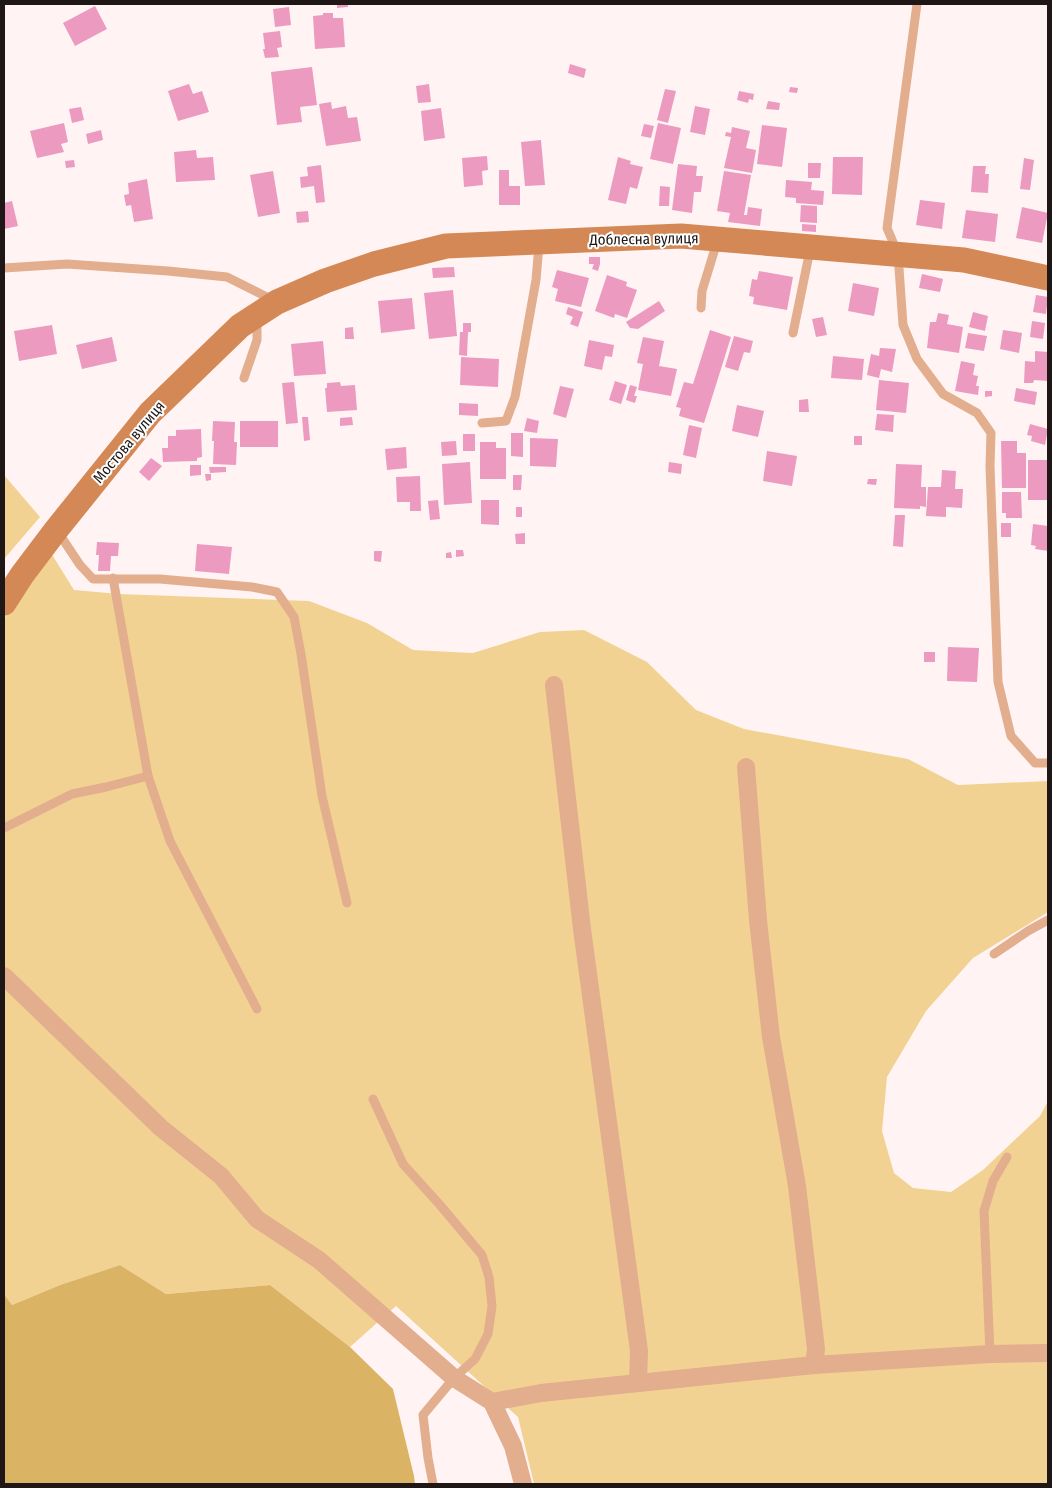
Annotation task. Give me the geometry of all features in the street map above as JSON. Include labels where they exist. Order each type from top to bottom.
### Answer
[{"type":"street","name":"Доблесна вулиця","points":[[267,309],[324,281],[374,264],[446,246],[681,236],[964,260],[1048,278]]},
{"type":"street","name":"Мостова вулиця","points":[[4,603],[22,575],[56,530],[150,413],[240,326],[267,309]]},
{"type":"street","points":[[554,685],[582,929],[639,1351],[638,1382]]},
{"type":"street","points":[[746,767],[764,979],[771,1037],[797,1186],[816,1349],[814,1365]]},
{"type":"street","points":[[4,976],[161,1128],[222,1176],[257,1219],[319,1260],[454,1378],[492,1402],[513,1446],[523,1484]]},
{"type":"street","points":[[492,1402],[542,1393],[814,1365],[990,1354],[1048,1353]]},
{"type":"lane","points":[[917,4],[887,228],[898,254],[903,325],[917,360],[943,394],[977,413],[991,433],[990,466],[998,682],[1010,736],[1035,764],[1048,764]]},
{"type":"lane","points":[[701,308],[702,291],[717,239]]},
{"type":"lane","points":[[482,423],[506,421],[515,397],[536,280],[539,242]]},
{"type":"lane","points":[[793,333],[811,247]]},
{"type":"lane","points":[[4,268],[67,264],[227,277],[267,309],[244,378]]},
{"type":"lane","points":[[56,530],[80,565],[93,579],[160,579],[252,587],[278,592],[294,617],[322,796],[347,903]]},
{"type":"lane","points":[[113,578],[148,776],[170,841],[257,1009]]},
{"type":"lane","points":[[4,828],[72,794],[148,776]]},
{"type":"lane","points":[[994,954],[1048,920]]},
{"type":"lane","points":[[373,1099],[403,1164],[440,1204],[482,1255],[489,1277],[492,1306],[488,1334],[475,1358],[454,1378],[423,1415],[433,1484]]},
{"type":"lane","points":[[990,1354],[984,1211],[993,1181],[1007,1157]]},
{"type":"shaded area","points":[[4,475],[40,517],[4,559]]},
{"type":"shaded area","points":[[51,553],[74,590],[119,594],[309,601],[367,623],[413,650],[473,653],[540,632],[584,630],[647,662],[696,710],[744,729],[908,759],[958,785],[1048,781],[1048,912],[973,958],[926,1011],[887,1077],[882,1131],[894,1173],[913,1188],[951,1192],[983,1170],[1040,1116],[1048,1101],[1048,1484],[534,1484],[518,1417],[396,1306],[350,1347],[270,1285],[166,1294],[120,1265],[60,1285],[12,1305],[4,1294],[4,619],[30,576]]},
{"type":"shaded area","points":[[120,1265],[166,1294],[270,1285],[350,1347],[393,1389],[415,1484],[4,1484],[4,1294],[12,1305],[60,1285]]},
{"type":"building","points":[[337,4],[348,4],[348,7],[337,8]]},
{"type":"building","points":[[95,6],[107,29],[75,46],[63,23]]},
{"type":"building","points":[[289,7],[291,25],[275,27],[273,9]]},
{"type":"building","points":[[323,13],[333,13],[333,18],[343,18],[345,47],[315,49],[313,16],[323,15]]},
{"type":"building","points":[[280,31],[282,47],[277,48],[279,57],[265,58],[263,33]]},
{"type":"building","points":[[570,64],[586,69],[584,78],[568,73]]},
{"type":"building","points":[[312,67],[317,105],[300,107],[302,122],[277,125],[271,72]]},
{"type":"building","points":[[189,84],[193,94],[202,91],[209,112],[178,121],[168,91]]},
{"type":"building","points":[[429,84],[431,102],[418,103],[416,86]]},
{"type":"building","points":[[790,87],[798,88],[797,93],[789,92]]},
{"type":"building","points":[[665,89],[676,91],[668,123],[657,120]]},
{"type":"building","points":[[739,91],[754,94],[753,100],[749,99],[748,103],[737,100]]},
{"type":"building","points":[[768,101],[780,103],[779,110],[766,109]]},
{"type":"building","points":[[331,102],[332,109],[346,106],[348,118],[357,117],[361,141],[326,146],[319,104]]},
{"type":"building","points":[[695,106],[710,109],[705,135],[690,132]]},
{"type":"building","points":[[81,107],[84,120],[72,123],[69,109]]},
{"type":"building","points":[[441,108],[445,138],[424,141],[421,111]]},
{"type":"building","points":[[64,123],[68,142],[61,144],[64,152],[37,158],[30,131]]},
{"type":"building","points":[[658,123],[681,128],[673,164],[650,159]]},
{"type":"building","points":[[644,124],[654,126],[651,138],[641,136]]},
{"type":"building","points":[[762,125],[787,128],[782,167],[757,164]]},
{"type":"building","points":[[732,127],[750,131],[746,148],[756,150],[752,173],[724,168],[731,137],[725,136],[726,132],[731,133]]},
{"type":"building","points":[[101,130],[103,140],[88,144],[86,134]]},
{"type":"building","points":[[541,140],[545,185],[525,186],[521,142]]},
{"type":"building","points":[[196,150],[197,158],[213,157],[215,180],[176,182],[174,152]]},
{"type":"building","points":[[487,156],[488,170],[482,171],[483,185],[464,187],[462,158]]},
{"type":"building","points":[[618,157],[631,161],[630,164],[643,167],[637,189],[630,187],[626,204],[608,200]]},
{"type":"building","points":[[833,157],[863,157],[862,195],[832,194]]},
{"type":"building","points":[[1024,158],[1034,160],[1030,190],[1020,189]]},
{"type":"building","points":[[74,160],[75,167],[66,168],[65,161]]},
{"type":"building","points":[[808,163],[821,163],[820,178],[808,178]]},
{"type":"building","points":[[678,164],[697,166],[696,176],[703,176],[701,192],[694,192],[692,213],[672,210]]},
{"type":"building","points":[[321,165],[325,202],[316,203],[314,186],[301,188],[300,177],[308,176],[307,167]]},
{"type":"building","points":[[973,166],[986,166],[985,174],[989,174],[988,193],[971,192]]},
{"type":"building","points":[[499,170],[509,170],[509,186],[520,186],[520,205],[499,205]]},
{"type":"building","points":[[273,171],[280,213],[258,217],[250,175]]},
{"type":"building","points":[[724,171],[751,175],[744,215],[747,215],[748,207],[762,209],[760,226],[728,222],[730,213],[717,211]]},
{"type":"building","points":[[147,179],[153,219],[134,222],[131,205],[126,206],[124,195],[129,194],[128,183]]},
{"type":"building","points":[[786,180],[812,182],[811,190],[824,191],[823,205],[796,203],[796,198],[785,197]]},
{"type":"building","points":[[660,186],[670,187],[669,206],[659,206]]},
{"type":"building","points":[[920,200],[945,203],[942,229],[916,225]]},
{"type":"building","points":[[12,201],[18,226],[4,229],[4,203]]},
{"type":"building","points":[[801,205],[817,206],[817,223],[800,222]]},
{"type":"building","points":[[1022,207],[1048,213],[1042,243],[1016,238]]},
{"type":"building","points":[[966,210],[998,214],[995,242],[962,238]]},
{"type":"building","points":[[308,211],[309,222],[297,223],[296,212]]},
{"type":"building","points":[[802,224],[816,225],[816,232],[802,231]]},
{"type":"building","points":[[589,257],[600,257],[598,271],[592,269],[594,264],[589,264]]},
{"type":"building","points":[[454,267],[455,277],[433,278],[432,268]]},
{"type":"building","points":[[557,270],[589,278],[581,307],[555,301],[558,289],[552,287]]},
{"type":"building","points":[[759,271],[793,277],[787,310],[753,304],[754,297],[749,296],[752,279],[757,280]]},
{"type":"building","points":[[922,274],[943,279],[940,292],[919,288]]},
{"type":"building","points":[[607,275],[627,282],[626,286],[637,290],[627,318],[615,314],[614,318],[595,311]]},
{"type":"building","points":[[853,283],[879,288],[874,316],[848,311]]},
{"type":"building","points":[[453,290],[457,336],[429,339],[424,293]]},
{"type":"building","points":[[1036,295],[1048,297],[1046,314],[1033,312]]},
{"type":"building","points":[[412,298],[415,329],[381,333],[378,301]]},
{"type":"building","points":[[659,301],[665,311],[638,329],[630,328],[626,322]]},
{"type":"building","points":[[568,307],[583,312],[578,327],[570,324],[573,317],[566,314]]},
{"type":"building","points":[[973,312],[988,316],[985,331],[969,327]]},
{"type":"building","points":[[938,313],[949,315],[947,324],[963,327],[959,353],[927,348],[930,322],[936,322]]},
{"type":"building","points":[[823,317],[827,335],[816,337],[812,319]]},
{"type":"building","points":[[1032,321],[1045,323],[1043,339],[1030,337]]},
{"type":"building","points":[[463,323],[471,323],[471,332],[468,332],[467,356],[459,355],[460,332],[463,332]]},
{"type":"building","points":[[52,325],[57,354],[19,361],[14,331]]},
{"type":"building","points":[[353,327],[354,339],[345,339],[345,328]]},
{"type":"building","points":[[710,330],[731,337],[704,423],[679,416],[681,408],[676,407],[684,382],[693,384]]},
{"type":"building","points":[[1003,330],[1022,333],[1019,353],[1000,349]]},
{"type":"building","points":[[968,333],[987,336],[984,351],[965,348]]},
{"type":"building","points":[[734,336],[753,341],[750,353],[744,352],[738,371],[725,367]]},
{"type":"building","points":[[112,337],[117,361],[82,369],[76,345]]},
{"type":"building","points":[[643,337],[664,341],[659,366],[677,369],[671,396],[638,390],[643,364],[637,363]]},
{"type":"building","points":[[589,340],[614,345],[612,357],[605,356],[602,370],[584,366]]},
{"type":"building","points":[[323,341],[326,374],[294,376],[291,344]]},
{"type":"building","points":[[880,348],[896,349],[892,372],[881,369],[879,378],[867,375],[871,354],[879,356]]},
{"type":"building","points":[[1035,351],[1048,352],[1048,381],[1034,380],[1033,383],[1024,383],[1025,361],[1035,362]]},
{"type":"building","points":[[833,356],[864,359],[862,380],[831,378]]},
{"type":"building","points":[[461,357],[499,359],[498,387],[460,385]]},
{"type":"building","points":[[961,361],[975,364],[973,375],[978,376],[976,386],[979,386],[978,395],[955,391]]},
{"type":"building","points":[[879,380],[909,383],[906,413],[876,410]]},
{"type":"building","points":[[615,381],[627,385],[621,404],[609,400]]},
{"type":"building","points":[[294,382],[298,423],[286,424],[282,383]]},
{"type":"building","points":[[340,382],[341,386],[355,385],[357,410],[327,412],[325,388],[327,388],[327,383]]},
{"type":"building","points":[[630,385],[637,387],[634,396],[637,396],[635,403],[626,400]]},
{"type":"building","points":[[560,386],[574,389],[566,418],[553,414]]},
{"type":"building","points":[[1016,388],[1037,392],[1035,405],[1014,401]]},
{"type":"building","points":[[985,391],[992,391],[992,396],[985,397]]},
{"type":"building","points":[[808,399],[809,412],[799,412],[799,400]]},
{"type":"building","points":[[459,403],[478,404],[478,416],[459,415]]},
{"type":"building","points":[[737,405],[764,411],[758,437],[732,431]]},
{"type":"building","points":[[877,414],[894,415],[893,432],[875,430]]},
{"type":"building","points":[[302,417],[308,417],[310,440],[304,441]]},
{"type":"building","points":[[352,417],[353,425],[340,426],[340,418]]},
{"type":"building","points":[[527,418],[539,421],[537,433],[524,431]]},
{"type":"building","points":[[213,421],[235,422],[234,442],[237,442],[236,465],[213,464]]},
{"type":"building","points":[[240,421],[278,421],[278,447],[240,447]]},
{"type":"building","points":[[1030,424],[1048,429],[1045,445],[1031,441],[1032,436],[1027,435]]},
{"type":"building","points":[[689,425],[702,428],[696,458],[683,455]]},
{"type":"building","points":[[201,429],[202,457],[197,458],[197,461],[163,462],[162,448],[168,448],[168,436],[176,436],[176,430]]},
{"type":"building","points":[[511,433],[523,433],[523,457],[511,456]]},
{"type":"building","points":[[463,434],[475,434],[475,451],[463,451]]},
{"type":"building","points":[[854,436],[862,436],[862,445],[854,445]]},
{"type":"building","points":[[530,438],[558,439],[556,467],[530,466]]},
{"type":"building","points":[[456,441],[457,455],[442,456],[441,442]]},
{"type":"building","points":[[1001,441],[1017,441],[1017,453],[1026,453],[1026,488],[1002,488]]},
{"type":"building","points":[[480,442],[496,442],[496,448],[506,448],[506,479],[480,479]]},
{"type":"building","points":[[406,447],[407,468],[387,470],[385,449]]},
{"type":"building","points":[[767,451],[797,456],[792,486],[763,481]]},
{"type":"building","points":[[151,458],[162,466],[149,481],[139,472]]},
{"type":"building","points":[[1028,460],[1048,460],[1048,500],[1028,500]]},
{"type":"building","points":[[470,462],[472,503],[444,505],[442,464]]},
{"type":"building","points":[[669,462],[682,464],[681,474],[668,472]]},
{"type":"building","points":[[896,464],[922,465],[921,487],[926,487],[926,507],[920,506],[920,509],[894,508]]},
{"type":"building","points":[[190,465],[201,465],[201,475],[190,476]]},
{"type":"building","points":[[209,467],[226,467],[226,472],[210,473]]},
{"type":"building","points":[[942,470],[956,471],[955,489],[963,489],[962,508],[946,507],[946,517],[926,516],[928,487],[941,487]]},
{"type":"building","points":[[205,474],[211,474],[211,480],[206,481]]},
{"type":"building","points":[[513,475],[522,475],[521,490],[513,490]]},
{"type":"building","points":[[420,476],[421,511],[410,511],[410,502],[397,502],[396,477]]},
{"type":"building","points":[[868,479],[877,479],[876,485],[867,484]]},
{"type":"building","points":[[1002,492],[1021,492],[1022,518],[1006,518],[1006,513],[1002,513]]},
{"type":"building","points":[[438,500],[440,519],[430,520],[428,501]]},
{"type":"building","points":[[481,500],[499,500],[499,525],[481,524]]},
{"type":"building","points":[[516,507],[522,507],[522,517],[516,517]]},
{"type":"building","points":[[895,515],[905,515],[903,547],[893,546]]},
{"type":"building","points":[[1001,523],[1011,523],[1011,537],[1001,537]]},
{"type":"building","points":[[1033,524],[1048,526],[1048,551],[1035,549],[1036,546],[1031,545]]},
{"type":"building","points":[[525,533],[525,544],[516,544],[515,534]]},
{"type":"building","points":[[97,542],[119,543],[118,556],[111,556],[110,571],[98,571],[99,555],[96,555]]},
{"type":"building","points":[[197,544],[232,547],[229,574],[195,571]]},
{"type":"building","points":[[456,550],[463,550],[464,556],[456,557]]},
{"type":"building","points":[[374,551],[382,551],[381,562],[374,561]]},
{"type":"building","points":[[451,552],[452,558],[446,558],[446,553]]},
{"type":"building","points":[[948,647],[979,648],[977,682],[947,681]]},
{"type":"building","points":[[924,652],[935,652],[935,662],[924,662]]}]
